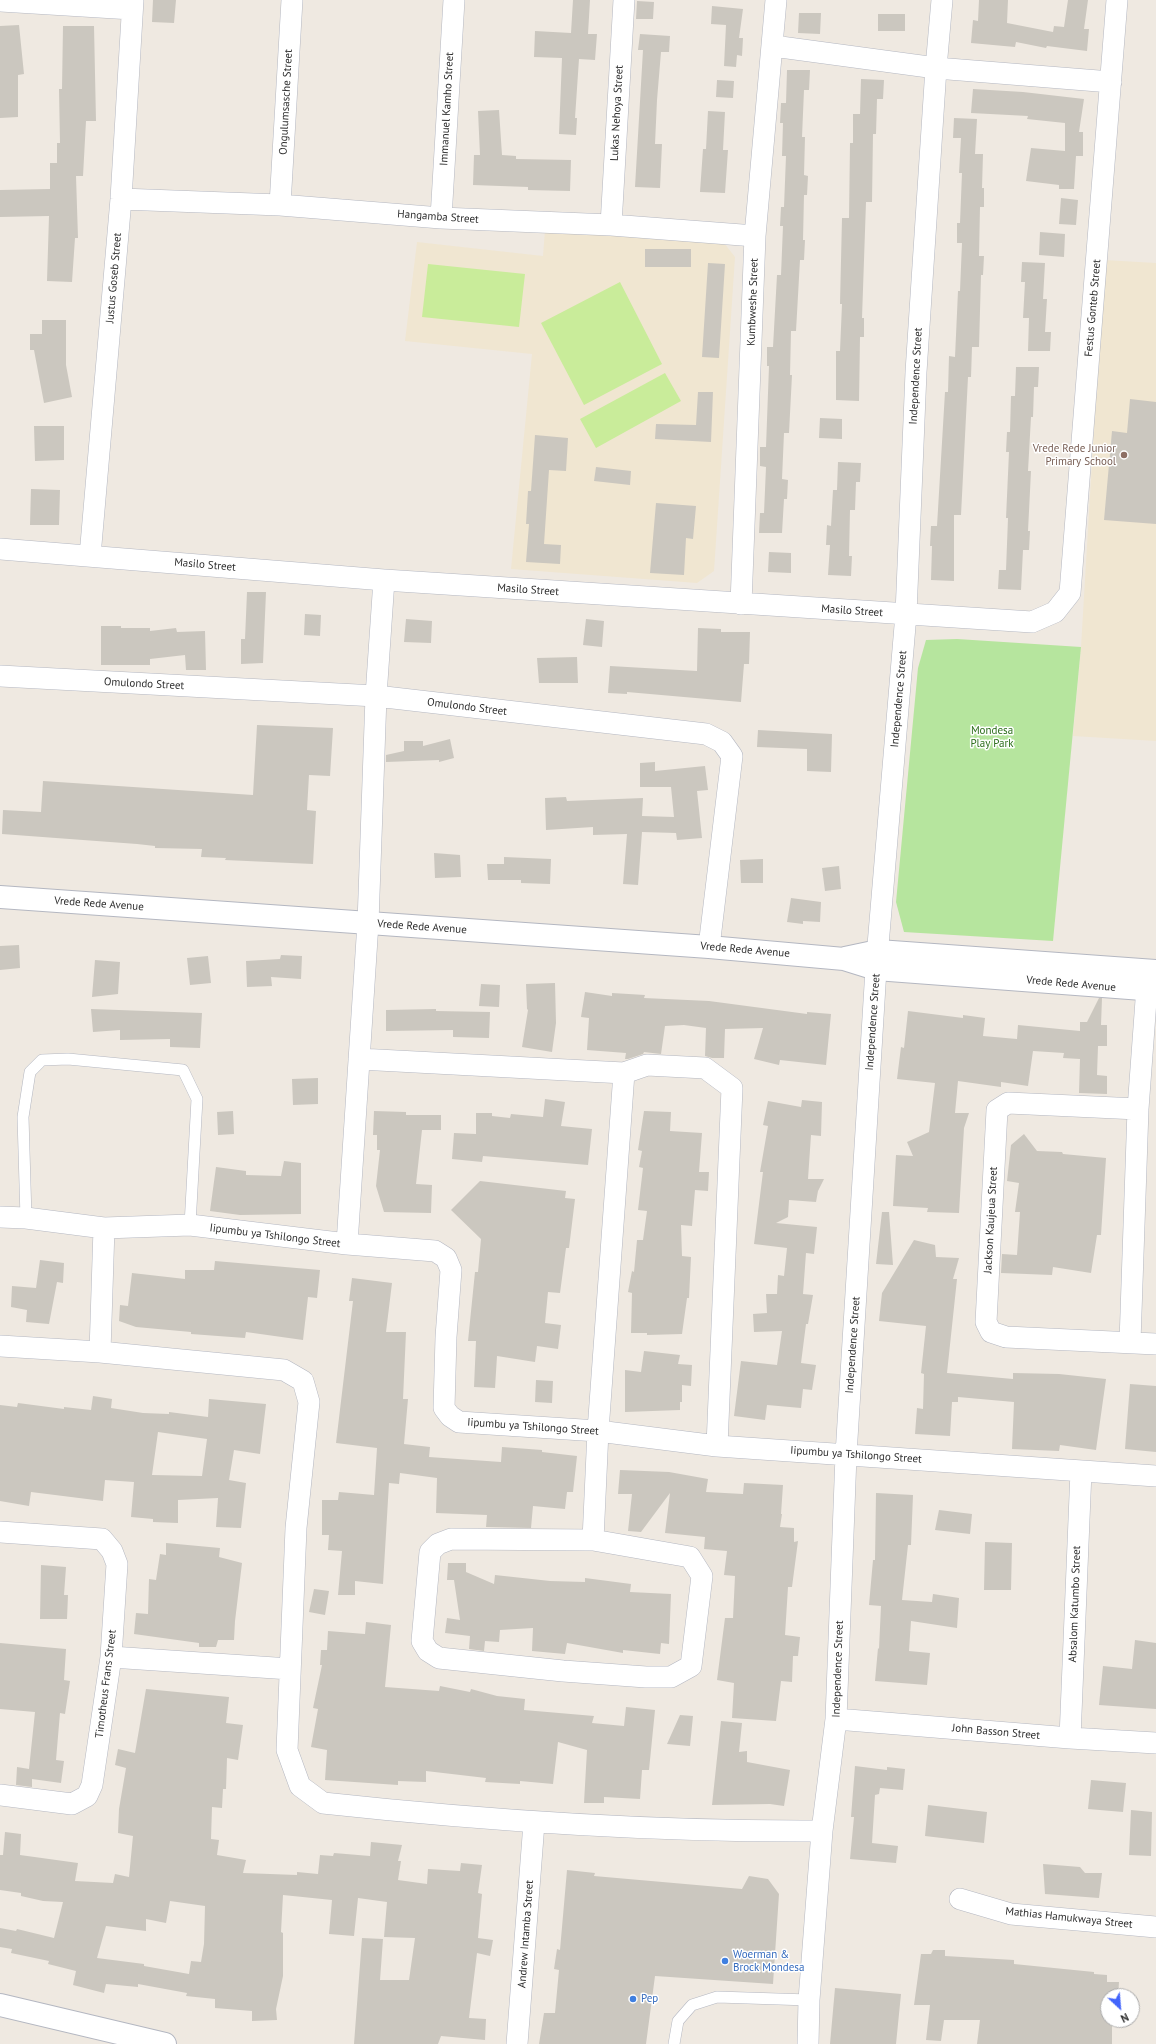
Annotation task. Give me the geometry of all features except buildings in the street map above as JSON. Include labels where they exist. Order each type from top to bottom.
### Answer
[{"type":"street","name":"Ongulumsasche Street","points":[[280,205],[292,0]]},
{"type":"street","name":"Immanuel Kamho Street","points":[[441,218],[454,0]]},
{"type":"street","name":"Lukas Nehoya Street","points":[[611,225],[624,0]]},
{"type":"street","name":"Kumbweshe Street","points":[[741,604],[756,236],[776,0]]},
{"type":"street","name":"Independence Street","points":[[808,2044],[809,2000],[822,1831],[836,1719],[846,1454],[877,960],[906,614],[916,372],[936,68],[942,0]]},
{"type":"street","name":"Festus Gonteb Street","points":[[1055,612],[1070,593],[1117,0]]},
{"type":"street","points":[[0,1],[133,4]]},
{"type":"street","name":"Justus Goseb Street","points":[[90,556],[121,199],[133,4]]},
{"type":"street","points":[[773,46],[936,68],[1111,82]]},
{"type":"street","name":"Hangamba Street","points":[[121,199],[280,205],[441,218],[611,225],[756,236]]},
{"type":"street","name":"Masilo Street","points":[[0,549],[384,580],[1032,622],[1055,612]]},
{"type":"street","points":[[347,1244],[368,923],[376,696],[384,580]]},
{"type":"street","name":"Omulondo Street","points":[[0,676],[376,696],[706,734],[722,742],[732,756],[709,947]]},
{"type":"street","name":"Vrede Rede Avenue","points":[[0,897],[1152,980]]},
{"type":"street","points":[[1130,1342],[1138,1109],[1152,980]]},
{"type":"street","points":[[359,1059],[624,1073],[647,1065],[705,1068],[732,1088],[717,1446]]},
{"type":"street","points":[[593,1540],[598,1431],[624,1073]]},
{"type":"street","name":"Jackson Kaujeua Street","points":[[1138,1109],[1008,1103],[997,1110],[986,1322],[991,1332],[1006,1337],[1156,1344]]},
{"type":"street","name":"Iipumbu ya Tshilongo Street","points":[[0,1217],[26,1218],[104,1228],[190,1226],[347,1244],[435,1251],[446,1258],[451,1270],[446,1337],[444,1408],[450,1416],[459,1422],[598,1431],[717,1446],[1156,1476]]},
{"type":"street","points":[[100,1352],[104,1228]]},
{"type":"street","points":[[0,1346],[100,1352],[284,1370],[303,1381],[309,1402],[296,1528],[287,1750],[300,1786],[323,1803],[534,1823],[775,1832],[822,1831]]},
{"type":"street","name":"Absalom Katumbo Street","points":[[1070,1738],[1081,1471]]},
{"type":"street","name":"Timotheus Frans Street","points":[[0,1532],[102,1539],[112,1551],[117,1564],[111,1657],[92,1785],[87,1796],[72,1804],[0,1795]]},
{"type":"street","points":[[451,1539],[593,1540],[690,1557],[696,1564],[702,1576],[695,1636],[691,1666],[683,1672],[671,1677],[646,1677],[564,1671],[439,1658],[428,1651],[422,1641],[425,1600],[430,1552],[438,1544],[451,1539]]},
{"type":"street","points":[[111,1657],[290,1669]]},
{"type":"street","name":"John Basson Street","points":[[836,1719],[1070,1738],[1156,1743]]},
{"type":"street","name":"Andrew Intamba Street","points":[[517,2044],[534,1823]]},
{"type":"street","name":"Mathias Hamukwaya Street","points":[[960,1899],[1011,1914],[1156,1926]]},
{"type":"street","points":[[0,2005],[165,2044]]},
{"type":"lane","points":[[26,1218],[23,1117],[30,1072],[42,1060],[68,1059],[183,1070],[197,1099],[190,1226]]},
{"type":"lane","points":[[674,2044],[678,2022],[692,2005],[717,1996],[809,2000]]},
{"type":"shaded area","points":[[545,230],[721,239],[735,257],[714,571],[697,583],[511,569],[532,354],[405,341],[417,242],[543,256]]},
{"type":"shaded area","name":"Vrede Rede Junior Primary School","points":[[1104,260],[1156,263],[1156,741],[1073,736],[1081,647]]},
{"type":"green space","points":[[428,264],[525,274],[519,327],[422,317]]},
{"type":"green space","points":[[620,282],[662,364],[584,405],[541,323]]},
{"type":"green space","points":[[665,373],[681,401],[596,448],[580,419]]},
{"type":"green space","name":"Mondesa Play Park","points":[[957,639],[1081,647],[1053,941],[904,932],[896,902],[918,668],[926,640]]},
{"type":"place","name":"Vrede Rede Junior Primary School","points":[[1124,455]]},
{"type":"place","name":"Woerman & Brock Mondesa","points":[[725,1961]]},
{"type":"place","name":"Pep","points":[[633,1999]]}]
